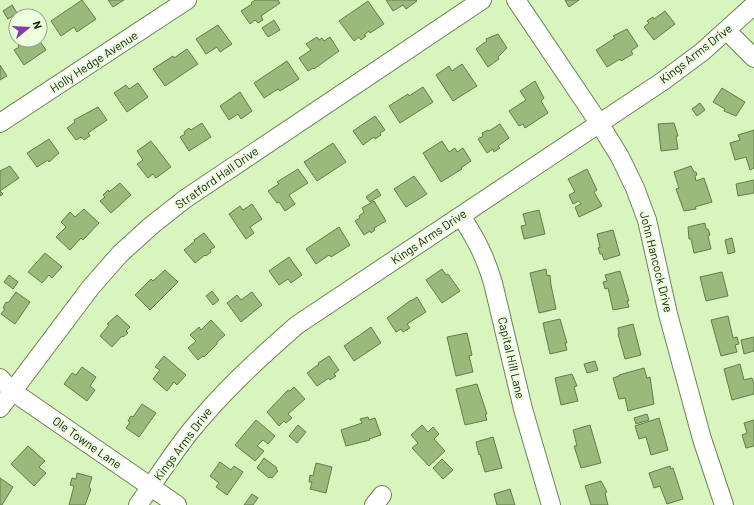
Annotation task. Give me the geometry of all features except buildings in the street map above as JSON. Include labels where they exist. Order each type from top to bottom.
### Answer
[{"type":"street","name":"Holly Hedge Avenue","points":[[0,124],[187,0]]},
{"type":"street","name":"Stratford Hall Drive","points":[[0,408],[6,384],[120,254],[152,225],[185,199],[482,0]]},
{"type":"street","name":"John Hancock Drive","points":[[516,0],[599,123],[620,157],[635,188],[647,220],[668,314],[702,439],[724,505]]},
{"type":"street","name":"Kings Arms Drive","points":[[138,505],[189,433],[220,397],[254,363],[297,325],[663,81],[702,52],[754,5]]},
{"type":"street","points":[[727,31],[754,58]]},
{"type":"street","name":"Capital Hill Lane","points":[[461,216],[476,239],[491,277],[523,409],[551,505]]},
{"type":"street","name":"Ole Towne Lane","points":[[6,384],[177,505]]}]
